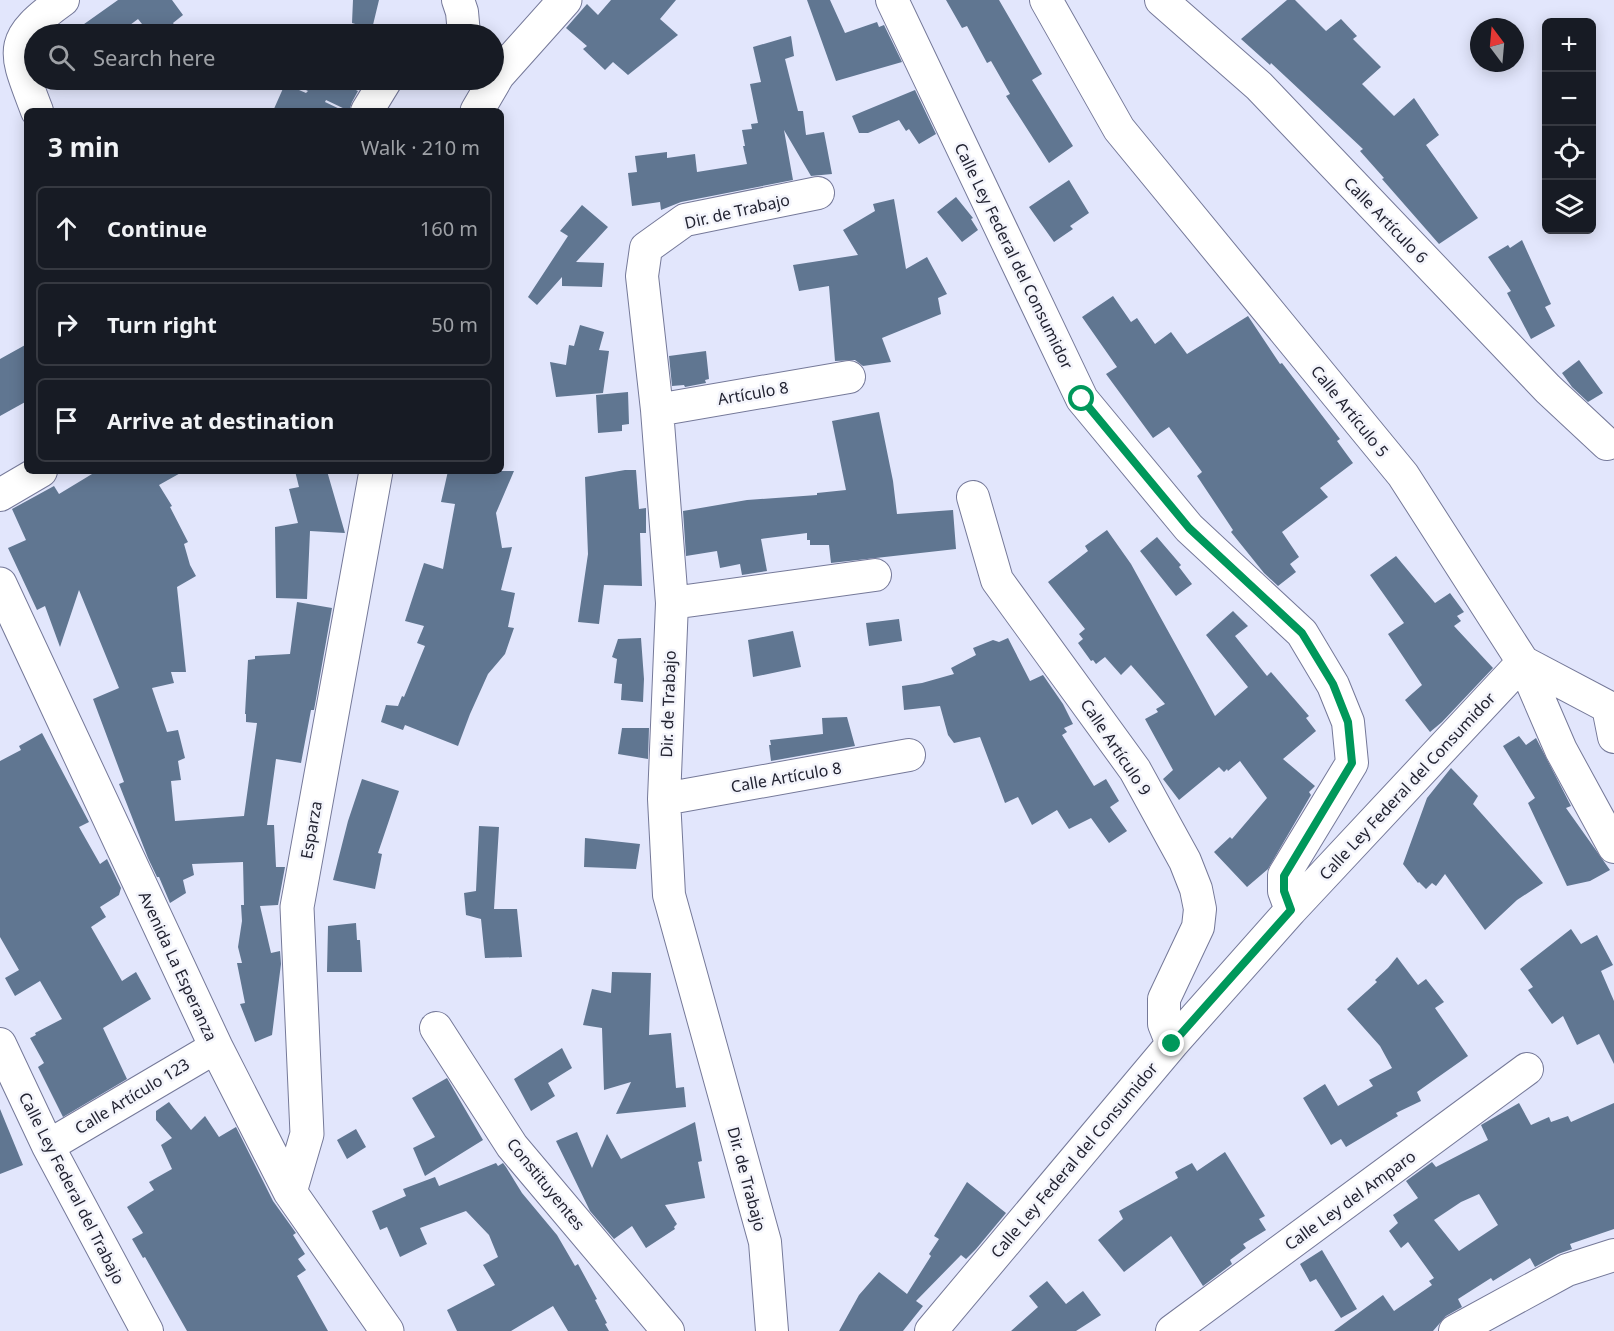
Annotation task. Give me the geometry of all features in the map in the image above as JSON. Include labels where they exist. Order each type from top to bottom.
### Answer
[{"type":"street","points":[[33,24],[63,0]]},
{"type":"street","points":[[458,0],[463,24]]},
{"type":"street","points":[[504,65],[565,0]]},
{"type":"street","name":"Calle Ley Federal del Consumidor","points":[[892,0],[1082,399],[1189,528],[1302,633],[1333,684],[1348,722],[1352,763],[1284,876],[1284,891],[1291,910]]},
{"type":"street","name":"Calle Artículo 5","points":[[1046,0],[1119,129],[1403,475],[1523,662],[1561,750],[1614,847]]},
{"type":"street","name":"Calle Artículo 6","points":[[1161,0],[1259,86],[1548,389],[1608,444]]},
{"type":"street","points":[[24,35],[19,47],[20,65],[24,76]]},
{"type":"street","points":[[29,90],[36,108]]},
{"type":"street","points":[[369,108],[380,90]]},
{"type":"street","points":[[478,108],[488,90]]},
{"type":"street","name":"Dir. de Trabajo","points":[[772,1331],[765,1242],[669,895],[664,799],[672,603],[657,410],[642,276],[646,248],[685,220],[818,193]]},
{"type":"street","name":"Artículo 8","points":[[657,410],[849,377]]},
{"type":"street","points":[[0,495],[36,474]]},
{"type":"street","name":"Esparza","points":[[290,1192],[307,1134],[297,907],[375,474]]},
{"type":"street","name":"Calle Artículo 9","points":[[973,497],[997,580],[1135,770],[1185,861],[1196,889],[1200,909],[1198,927],[1164,999],[1164,1024],[1172,1044]]},
{"type":"street","points":[[672,603],[875,575]]},
{"type":"street","name":"Avenida La Esperanza","points":[[0,584],[216,1047],[290,1192],[387,1331]]},
{"type":"street","points":[[1523,662],[1611,709],[1614,737]]},
{"type":"street","name":"Calle Ley Federal del Consumidor","points":[[931,1331],[1172,1044],[1291,910],[1523,662]]},
{"type":"street","name":"Calle Artículo 8","points":[[664,799],[909,755]]},
{"type":"street","name":"Constituyentes","points":[[436,1028],[512,1146],[668,1331]]},
{"type":"street","name":"Calle Ley Federal del Trabajo","points":[[0,1044],[48,1146],[147,1331]]},
{"type":"street","name":"Calle Artículo 123","points":[[48,1146],[216,1047]]},
{"type":"street","name":"Calle Ley del Amparo","points":[[1172,1331],[1527,1069]]},
{"type":"street","points":[[1455,1331],[1567,1270],[1614,1255]]},
{"type":"building","points":[[118,0],[172,0],[183,15],[174,24],[142,24],[138,19],[131,24],[84,24]]},
{"type":"building","points":[[353,0],[379,0],[373,24],[352,23]]},
{"type":"building","points":[[611,0],[676,0],[660,19],[678,35],[628,75],[613,62],[605,70],[583,49],[587,46],[566,28],[587,4],[598,15]]},
{"type":"building","points":[[807,0],[830,0],[845,33],[877,22],[879,27],[884,25],[902,62],[836,81]]},
{"type":"building","points":[[946,0],[999,0],[1042,74],[1032,80],[1073,146],[1049,163],[1006,96],[1010,94],[991,61],[987,63],[967,26],[962,28]]},
{"type":"building","points":[[1287,0],[1295,0],[1326,31],[1341,19],[1357,36],[1353,39],[1381,67],[1362,84],[1394,116],[1414,98],[1439,135],[1426,145],[1478,218],[1439,244],[1382,179],[1384,178],[1360,151],[1363,149],[1271,63],[1270,65],[1241,39]]},
{"type":"building","points":[[791,36],[794,56],[785,59],[798,111],[803,111],[806,135],[824,132],[832,174],[811,176],[784,130],[793,180],[681,202],[661,210],[660,202],[632,206],[628,173],[637,172],[635,156],[667,152],[667,158],[695,154],[697,172],[747,164],[742,130],[752,129],[751,124],[758,123],[750,84],[761,82],[753,47]]},
{"type":"building","points":[[282,90],[299,90],[306,93],[308,91],[306,90],[358,91],[350,108],[343,108],[326,100],[325,102],[338,108],[274,108]]},
{"type":"building","points":[[915,90],[936,134],[919,144],[909,129],[906,131],[899,120],[868,133],[859,133],[852,116]]},
{"type":"building","points":[[1069,180],[1089,213],[1070,226],[1073,229],[1054,242],[1029,207]]},
{"type":"building","points":[[956,197],[973,218],[971,219],[978,230],[962,242],[937,212]]},
{"type":"building","points":[[894,199],[906,269],[927,257],[947,294],[938,298],[941,314],[882,338],[891,362],[863,366],[855,360],[835,361],[829,286],[799,291],[793,265],[858,255],[843,230],[875,211],[873,204]]},
{"type":"building","points":[[582,205],[608,227],[576,262],[604,263],[602,287],[562,286],[562,277],[537,305],[528,297],[568,236],[560,231]]},
{"type":"building","points":[[1522,240],[1551,304],[1545,307],[1555,326],[1531,339],[1507,293],[1511,291],[1488,257]]},
{"type":"building","points":[[1113,296],[1131,322],[1137,318],[1155,344],[1171,332],[1187,354],[1248,316],[1280,364],[1282,363],[1340,439],[1337,441],[1353,463],[1320,488],[1328,497],[1282,532],[1299,557],[1290,564],[1296,572],[1278,586],[1264,573],[1231,532],[1233,530],[1197,476],[1202,472],[1169,427],[1153,438],[1106,374],[1117,367],[1082,317]]},
{"type":"building","points":[[580,325],[604,332],[599,350],[609,351],[603,393],[556,397],[550,362],[566,365],[569,345],[574,346]]},
{"type":"building","points":[[24,346],[24,403],[0,416],[0,359]]},
{"type":"building","points":[[706,351],[709,379],[705,380],[706,383],[685,387],[684,385],[672,386],[669,356]]},
{"type":"building","points":[[1579,360],[1603,393],[1588,402],[1572,387],[1562,373]]},
{"type":"building","points":[[628,392],[629,424],[622,425],[622,431],[598,433],[596,395]]},
{"type":"building","points":[[879,412],[897,514],[953,510],[956,549],[831,563],[829,545],[810,545],[807,533],[761,539],[767,571],[742,575],[740,564],[720,568],[717,551],[686,556],[683,511],[747,500],[817,495],[817,493],[846,490],[832,421]]},
{"type":"building","points":[[636,470],[639,509],[646,508],[646,533],[640,533],[642,586],[604,585],[599,624],[578,622],[588,554],[585,477]]},
{"type":"building","points":[[504,471],[514,471],[496,513],[502,548],[512,547],[501,590],[515,593],[508,627],[514,628],[505,654],[488,674],[458,746],[405,725],[403,730],[381,722],[386,705],[398,706],[402,696],[404,697],[425,646],[417,643],[424,626],[405,621],[424,563],[443,569],[455,504],[441,502],[447,474],[504,474]]},
{"type":"building","points":[[92,474],[179,474],[159,485],[172,506],[170,507],[188,542],[184,544],[196,576],[177,587],[186,672],[171,672],[174,683],[152,688],[167,732],[178,730],[185,758],[178,761],[181,780],[171,781],[175,821],[244,816],[257,723],[246,722],[248,660],[255,659],[255,656],[290,654],[297,602],[332,608],[314,710],[311,710],[301,763],[276,759],[267,825],[274,825],[276,867],[285,867],[278,905],[260,906],[271,953],[280,951],[281,964],[272,1035],[255,1042],[240,1004],[245,1003],[237,963],[242,963],[238,947],[242,921],[241,905],[244,905],[243,862],[192,864],[194,875],[183,880],[186,893],[170,903],[148,858],[119,784],[124,782],[93,699],[119,688],[79,590],[60,647],[45,606],[37,610],[8,548],[26,540],[12,509],[54,486],[59,494]]},
{"type":"building","points":[[296,474],[328,474],[345,533],[310,531],[307,599],[276,598],[275,527],[298,523],[289,489],[299,487]]},
{"type":"building","points":[[1107,530],[1131,564],[1215,716],[1248,687],[1206,635],[1233,611],[1248,626],[1235,636],[1267,676],[1271,672],[1309,716],[1306,718],[1316,731],[1283,759],[1315,786],[1309,792],[1311,795],[1268,869],[1247,887],[1214,852],[1230,837],[1232,839],[1267,798],[1240,761],[1228,771],[1227,769],[1224,772],[1219,767],[1179,800],[1163,779],[1173,770],[1145,719],[1158,712],[1156,709],[1165,704],[1131,665],[1121,675],[1105,657],[1096,664],[1093,660],[1091,661],[1078,643],[1083,639],[1079,634],[1085,629],[1048,582],[1088,551],[1085,546]]},
{"type":"building","points":[[1157,537],[1181,565],[1179,567],[1192,584],[1176,596],[1140,551]]},
{"type":"building","points":[[1396,556],[1435,603],[1450,593],[1464,612],[1457,616],[1461,621],[1454,626],[1493,668],[1430,732],[1405,700],[1422,685],[1388,634],[1404,623],[1370,575]]},
{"type":"building","points":[[899,619],[902,641],[869,646],[866,623]]},
{"type":"building","points":[[793,631],[801,667],[753,677],[748,640]]},
{"type":"building","points":[[641,638],[643,702],[621,700],[622,684],[614,683],[617,659],[612,657],[618,639]]},
{"type":"building","points":[[1008,638],[1030,681],[1043,675],[1063,704],[1073,724],[1064,728],[1067,732],[1062,735],[1094,786],[1106,779],[1119,801],[1110,807],[1127,831],[1109,843],[1091,818],[1069,829],[1057,810],[1032,825],[1018,797],[1005,803],[980,737],[954,743],[948,735],[940,706],[904,710],[902,686],[954,674],[951,668],[976,655],[973,648],[993,640],[999,642]]},
{"type":"building","points":[[847,717],[855,746],[771,761],[770,740],[823,734],[822,718]]},
{"type":"building","points":[[622,728],[649,728],[648,759],[618,754]]},
{"type":"building","points":[[42,733],[89,822],[79,827],[100,864],[107,859],[121,888],[119,895],[100,907],[106,917],[91,927],[122,981],[136,972],[151,999],[103,1028],[127,1079],[63,1117],[38,1067],[44,1063],[30,1038],[62,1019],[40,981],[15,996],[5,978],[19,970],[0,937],[0,761],[21,750],[19,746]]},
{"type":"building","points":[[1519,736],[1526,745],[1536,738],[1571,806],[1566,808],[1610,870],[1590,881],[1567,886],[1528,803],[1535,798],[1503,746]]},
{"type":"building","points":[[1451,768],[1478,796],[1473,804],[1543,883],[1517,900],[1485,930],[1445,874],[1436,886],[1432,883],[1426,889],[1418,883],[1403,864],[1427,798]]},
{"type":"building","points":[[362,779],[399,791],[378,853],[382,854],[375,889],[333,880],[348,821]]},
{"type":"building","points":[[479,826],[499,827],[494,909],[517,909],[522,957],[485,958],[481,919],[466,915],[464,893],[476,891]]},
{"type":"building","points":[[585,838],[640,844],[636,869],[584,867]]},
{"type":"building","points":[[356,923],[357,940],[360,940],[362,972],[327,972],[328,926]]},
{"type":"building","points":[[1571,929],[1581,944],[1597,935],[1613,965],[1601,971],[1614,1001],[1614,1064],[1599,1034],[1577,1045],[1563,1016],[1552,1024],[1528,990],[1533,987],[1520,969]]},
{"type":"building","points":[[1397,957],[1418,985],[1426,979],[1444,1002],[1435,1008],[1468,1056],[1417,1092],[1421,1101],[1396,1113],[1398,1116],[1346,1147],[1341,1139],[1331,1145],[1303,1098],[1325,1084],[1338,1106],[1373,1086],[1369,1080],[1392,1068],[1380,1046],[1347,1009],[1377,982],[1375,980]]},
{"type":"building","points":[[612,972],[651,973],[649,1035],[671,1033],[676,1088],[684,1087],[686,1107],[616,1114],[631,1082],[604,1090],[602,1028],[583,1025],[592,989],[611,993]]},
{"type":"building","points":[[562,1048],[572,1068],[548,1083],[555,1096],[531,1111],[514,1079]]},
{"type":"building","points":[[447,1078],[483,1140],[425,1176],[413,1148],[435,1137],[412,1098]]},
{"type":"building","points":[[169,1102],[191,1130],[205,1116],[219,1137],[236,1127],[273,1201],[296,1233],[293,1235],[305,1254],[298,1259],[306,1270],[297,1276],[328,1331],[187,1331],[145,1257],[143,1258],[132,1239],[143,1233],[127,1207],[154,1190],[149,1182],[172,1169],[161,1145],[172,1138],[156,1120],[156,1111]]},
{"type":"building","points":[[1519,1103],[1531,1125],[1549,1117],[1551,1122],[1568,1116],[1571,1122],[1614,1103],[1614,1229],[1570,1244],[1572,1249],[1535,1267],[1530,1258],[1493,1281],[1491,1278],[1458,1299],[1462,1307],[1446,1316],[1433,1331],[1334,1331],[1383,1295],[1394,1311],[1432,1285],[1429,1281],[1434,1278],[1408,1242],[1401,1248],[1389,1231],[1398,1223],[1393,1215],[1418,1198],[1406,1181],[1432,1162],[1436,1167],[1488,1140],[1481,1125]],"holes":[[[1479,1194],[1498,1225],[1459,1251],[1434,1220],[1461,1202]]]},
{"type":"building","points":[[0,1109],[23,1165],[0,1174]]},
{"type":"building","points":[[695,1122],[702,1161],[698,1162],[705,1198],[665,1205],[677,1224],[675,1229],[646,1248],[632,1226],[614,1239],[590,1211],[556,1141],[577,1132],[592,1168],[607,1134],[621,1159]]},
{"type":"building","points":[[356,1129],[366,1147],[347,1159],[337,1140]]},
{"type":"building","points":[[1225,1152],[1265,1216],[1259,1219],[1266,1230],[1243,1244],[1246,1248],[1230,1260],[1232,1264],[1203,1286],[1171,1236],[1124,1272],[1098,1240],[1123,1219],[1119,1211],[1178,1178],[1175,1172],[1192,1163],[1197,1171]]},
{"type":"building","points":[[496,1163],[498,1166],[503,1163],[522,1193],[557,1235],[575,1266],[578,1264],[597,1299],[595,1300],[609,1331],[568,1331],[553,1306],[511,1331],[457,1331],[447,1310],[495,1285],[483,1265],[498,1257],[489,1235],[466,1211],[420,1228],[427,1244],[400,1257],[387,1227],[380,1230],[372,1211],[406,1196],[403,1189],[435,1177],[439,1186]]},
{"type":"building","points":[[967,1182],[1006,1213],[976,1249],[966,1259],[961,1255],[916,1301],[923,1306],[903,1331],[839,1331],[859,1295],[879,1272],[907,1294],[939,1239],[934,1236]]},
{"type":"building","points":[[1322,1250],[1357,1309],[1341,1318],[1316,1279],[1310,1282],[1300,1264]]},
{"type":"building","points":[[1047,1281],[1066,1304],[1083,1291],[1101,1315],[1076,1331],[1011,1331],[1038,1307],[1029,1296]]},
{"type":"route","points":[[1082,399],[1189,528],[1302,633],[1333,684],[1348,722],[1352,763],[1284,876],[1284,891],[1291,910],[1172,1044]]}]
